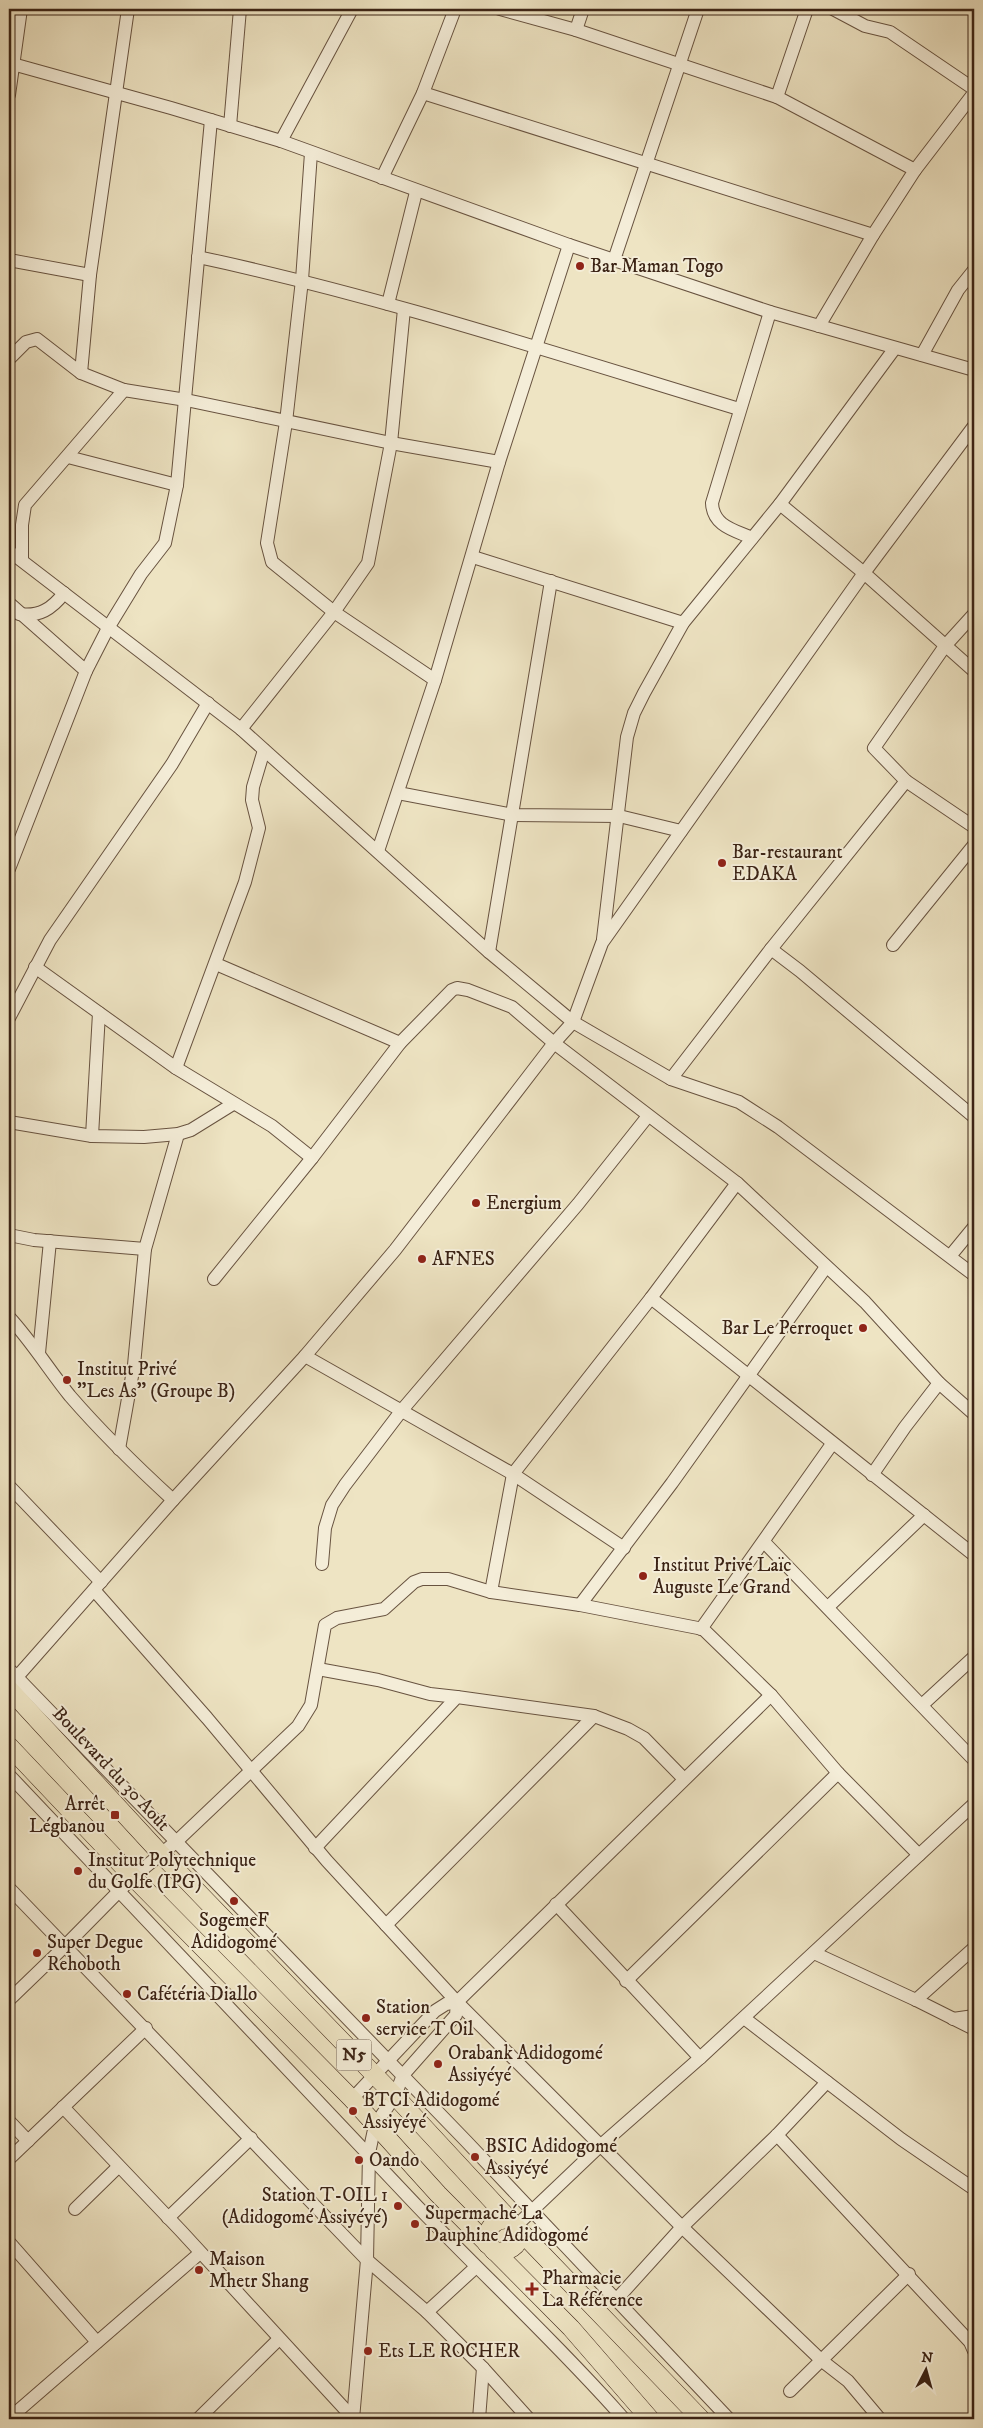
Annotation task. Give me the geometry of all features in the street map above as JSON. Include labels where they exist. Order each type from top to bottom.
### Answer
[{"type":"highway","points":[[9,1715],[12,1684]]},
{"type":"highway","name":"Boulevard du 30 Août","points":[[12,1684],[161,1854],[395,2096],[515,2226],[701,2419]]},
{"type":"highway","name":"N5","points":[[9,1746],[132,1877],[352,2098],[491,2248],[571,2328],[650,2419]]},
{"type":"highway","points":[[503,2219],[515,2226],[519,2240],[511,2249],[504,2252],[491,2248],[488,2231],[493,2224],[503,2219]]},
{"type":"street","points":[[9,95],[11,63],[21,9]]},
{"type":"street","points":[[81,373],[90,275],[128,9]]},
{"type":"street","points":[[230,126],[240,9]]},
{"type":"street","points":[[281,142],[352,9]]},
{"type":"street","points":[[382,178],[423,93],[455,9]]},
{"type":"street","points":[[500,9],[576,30],[777,98],[915,170]]},
{"type":"street","points":[[576,30],[583,9]]},
{"type":"street","points":[[614,260],[698,9]]},
{"type":"street","points":[[777,98],[807,9]]},
{"type":"street","points":[[819,326],[873,235],[915,170],[974,91],[890,32],[865,26],[833,9]]},
{"type":"street","points":[[11,63],[281,142],[416,192],[770,312],[974,370]]},
{"type":"street","points":[[423,93],[873,235]]},
{"type":"street","points":[[9,869],[86,671],[108,628],[141,574],[165,543],[178,485],[210,120]]},
{"type":"street","points":[[311,153],[302,280],[286,422],[267,543],[268,553],[272,562],[334,612],[435,680]]},
{"type":"street","points":[[388,304],[416,192]]},
{"type":"street","points":[[378,852],[435,680],[473,558],[499,462],[569,245]]},
{"type":"street","points":[[198,257],[302,280],[388,304],[739,410]]},
{"type":"street","points":[[9,260],[90,275]]},
{"type":"street","points":[[922,355],[958,290],[974,270]]},
{"type":"street","points":[[241,729],[334,612],[368,563],[391,443],[404,309]]},
{"type":"street","points":[[752,538],[726,527],[716,519],[712,512],[712,503],[770,312]]},
{"type":"street","points":[[9,359],[26,342],[37,339],[81,373],[124,390],[186,400],[391,443],[499,462]]},
{"type":"street","points":[[729,2419],[532,2210],[177,1841],[12,1684],[173,1500],[305,1356],[395,1250],[554,1043],[573,1022],[602,942],[628,737],[634,714],[683,623],[780,504],[895,348]]},
{"type":"street","points":[[22,560],[22,525],[25,505],[124,390]]},
{"type":"street","points":[[602,942],[864,573],[974,426]]},
{"type":"street","points":[[68,457],[178,485]]},
{"type":"street","points":[[780,504],[864,573],[974,671]]},
{"type":"street","points":[[9,551],[241,729],[489,952],[573,1022],[671,1079],[739,1102],[778,1126],[950,1255],[974,1276]]},
{"type":"street","points":[[473,558],[683,623]]},
{"type":"street","points":[[489,952],[552,582]]},
{"type":"street","points":[[13,611],[30,616],[39,614],[55,604],[64,593]]},
{"type":"street","points":[[13,611],[86,671]]},
{"type":"street","points":[[974,614],[945,646],[874,748],[906,781],[974,827]]},
{"type":"street","points":[[9,1018],[50,940],[180,751],[208,703]]},
{"type":"street","points":[[176,1068],[246,882],[258,833],[258,821],[252,796],[264,750]]},
{"type":"street","points":[[671,1079],[771,949],[906,781]]},
{"type":"street","points":[[398,793],[513,815],[619,816],[681,831]]},
{"type":"street","points":[[893,944],[974,845]]},
{"type":"street","points":[[771,949],[800,971],[974,1117]]},
{"type":"street","points":[[216,964],[400,1043]]},
{"type":"street","points":[[35,967],[176,1068],[272,1126],[312,1158]]},
{"type":"street","points":[[214,1279],[312,1158],[400,1043],[457,988],[493,998],[512,1007],[554,1043],[737,1183],[865,1302],[939,1383],[974,1414]]},
{"type":"street","points":[[92,1136],[100,1013]]},
{"type":"street","points":[[9,1122],[92,1136],[144,1137],[178,1134],[191,1130],[233,1104]]},
{"type":"street","points":[[322,1564],[326,1528],[332,1505],[402,1410],[578,1204],[648,1116]]},
{"type":"street","points":[[119,1448],[134,1365],[145,1249],[178,1134]]},
{"type":"street","points":[[491,1592],[513,1474],[737,1183]]},
{"type":"street","points":[[950,1255],[974,1228]]},
{"type":"street","points":[[9,1235],[50,1241],[145,1249]]},
{"type":"street","points":[[39,1353],[50,1241]]},
{"type":"street","points":[[580,1604],[624,1548],[826,1267]]},
{"type":"street","points":[[650,1298],[974,1555]]},
{"type":"street","points":[[9,1317],[39,1353],[70,1396],[119,1448],[173,1500]]},
{"type":"street","points":[[305,1356],[513,1474],[624,1548]]},
{"type":"street","points":[[872,1475],[904,1427],[939,1383]]},
{"type":"street","points":[[701,1629],[832,1444]]},
{"type":"street","points":[[9,1486],[97,1586],[316,1848],[386,1926],[457,2002],[600,2146],[821,2360],[848,2381],[880,2419]]},
{"type":"street","points":[[828,1607],[924,1515]]},
{"type":"street","points":[[764,1542],[974,1760]]},
{"type":"street","points":[[9,2000],[132,1877],[177,1841],[251,1771],[305,1716],[311,1705],[325,1625],[337,1618],[384,1609],[414,1582],[422,1579],[448,1579],[491,1592],[580,1604],[708,1632],[770,1695],[838,1773],[919,1856]]},
{"type":"street","points":[[922,1705],[974,1657]]},
{"type":"street","points":[[318,1669],[378,1680],[430,1694],[594,1716],[628,1729],[644,1738],[683,1778]]},
{"type":"street","points":[[352,2098],[435,2011],[446,2004],[457,2002],[683,1778],[770,1695]]},
{"type":"street","points":[[316,1848],[457,1697]]},
{"type":"street","points":[[386,1926],[594,1716]]},
{"type":"street","points":[[626,1981],[838,1773]]},
{"type":"street","points":[[9,1775],[476,2267],[579,2369],[624,2419]]},
{"type":"street","points":[[515,2226],[600,2146],[814,1954],[974,1804]]},
{"type":"street","points":[[9,1888],[146,2028],[366,2260],[428,2312],[483,2368],[529,2419]]},
{"type":"street","points":[[556,1904],[700,2058]]},
{"type":"street","points":[[916,2000],[974,1948]]},
{"type":"street","points":[[814,1954],[916,2000],[974,2029]]},
{"type":"street","points":[[353,2419],[366,2260],[369,2153],[375,2125],[395,2096],[403,2075],[456,2015],[457,2002]]},
{"type":"street","points":[[953,2019],[974,2016]]},
{"type":"street","points":[[744,2018],[901,2139],[974,2189]]},
{"type":"street","points":[[9,2159],[146,2028]]},
{"type":"street","points":[[616,2300],[682,2227],[778,2135],[827,2082]]},
{"type":"street","points":[[63,2107],[353,2419]]},
{"type":"street","points":[[9,2121],[28,2140]]},
{"type":"street","points":[[778,2135],[909,2274],[966,2338],[974,2350]]},
{"type":"street","points":[[168,2218],[251,2138]]},
{"type":"street","points":[[75,2209],[118,2166]]},
{"type":"street","points":[[9,2242],[97,2342]]},
{"type":"street","points":[[12,2416],[200,2253]]},
{"type":"street","points":[[428,2312],[476,2267]]},
{"type":"street","points":[[790,2391],[909,2274]]},
{"type":"street","points":[[198,2419],[279,2339]]},
{"type":"street","points":[[479,2419],[483,2368]]},
{"type":"place","name":"Bar Maman Togo","points":[[580,266]]},
{"type":"place","name":"Bar-restaurant EDAKA","points":[[722,863]]},
{"type":"place","name":"Energium","points":[[476,1203]]},
{"type":"place","name":"AFNES","points":[[422,1259]]},
{"type":"place","name":"Bar Le Perroquet","points":[[863,1328]]},
{"type":"place","name":"Institut Privé \"Les As\" (Groupe B)","points":[[67,1380]]},
{"type":"place","name":"Institut Privé Laïc Auguste Le Grand","points":[[643,1576]]},
{"type":"place","name":"Arrêt Légbanou","points":[[115,1815]]},
{"type":"place","name":"Institut Polytechnique du Golfe (IPG)","points":[[78,1871]]},
{"type":"place","name":"SogemeF Adidogomé","points":[[234,1901]]},
{"type":"place","name":"Super Degue Rehoboth","points":[[37,1953]]},
{"type":"place","name":"Cafétéria Diallo","points":[[127,1994]]},
{"type":"place","name":"Station service T Oil","points":[[366,2018]]},
{"type":"place","name":"Orabank Adidogomé Assiyéyé","points":[[438,2064]]},
{"type":"place","name":"BTCI Adidogomé Assiyéyé","points":[[353,2111]]},
{"type":"place","name":"BSIC Adidogomé Assiyéyé","points":[[475,2157]]},
{"type":"place","name":"Oando","points":[[359,2160]]},
{"type":"place","name":"Station T-OIL 1 (Adidogomé Assiyéyé)","points":[[398,2206]]},
{"type":"place","name":"Supermaché La Dauphine Adidogomé","points":[[415,2224]]},
{"type":"place","name":"Maison Mhetr Shang","points":[[199,2270]]},
{"type":"place","name":"Pharmacie La Référence","points":[[532,2289]]},
{"type":"place","name":"Ets LE ROCHER","points":[[368,2351]]}]
